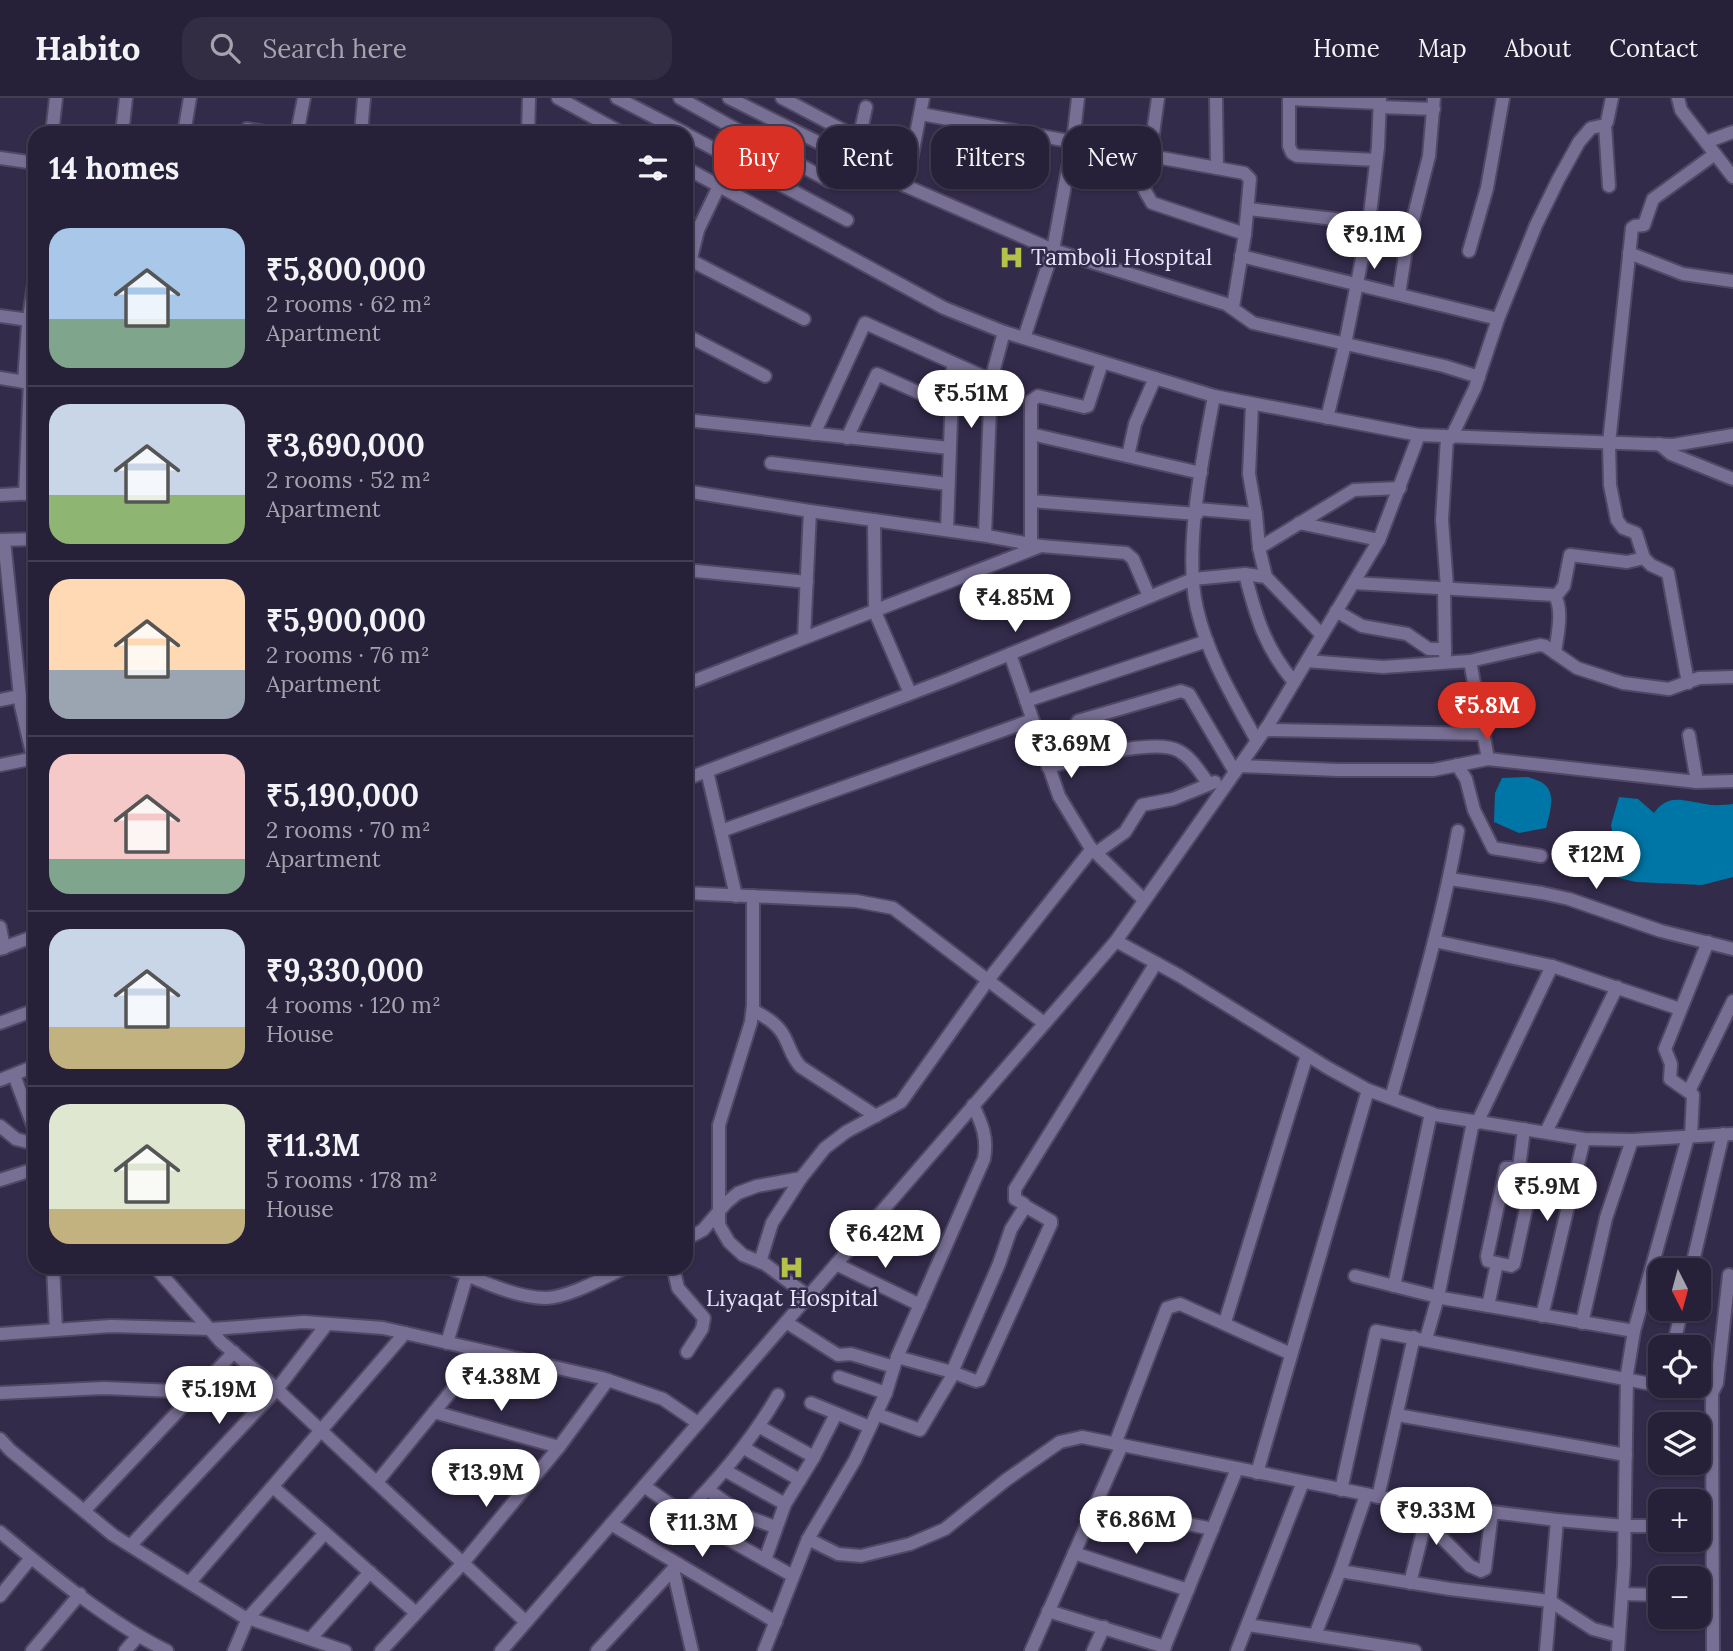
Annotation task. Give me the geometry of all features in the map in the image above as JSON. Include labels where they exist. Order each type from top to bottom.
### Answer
[{"type":"street","points":[[53,126],[56,98]]},
{"type":"street","points":[[123,126],[126,98]]},
{"type":"street","points":[[185,126],[190,98]]},
{"type":"street","points":[[362,126],[364,98]]},
{"type":"street","points":[[528,98],[528,126]]},
{"type":"street","points":[[558,98],[606,126]]},
{"type":"street","points":[[617,98],[671,126]]},
{"type":"street","points":[[680,98],[730,126]]},
{"type":"street","points":[[729,98],[818,142]]},
{"type":"street","points":[[782,98],[856,137],[860,135],[866,107]]},
{"type":"street","points":[[917,129],[923,98]]},
{"type":"street","points":[[1075,126],[1078,98]]},
{"type":"street","points":[[1153,126],[1157,98]]},
{"type":"street","points":[[1216,98],[1217,168]]},
{"type":"street","points":[[1469,251],[1487,188],[1503,98]]},
{"type":"street","points":[[1609,186],[1605,125],[1612,98]]},
{"type":"street","points":[[1678,98],[1681,110],[1733,177]]},
{"type":"street","points":[[298,126],[301,99]]},
{"type":"street","points":[[1376,160],[1297,156],[1292,153],[1289,146],[1289,99],[1434,104],[1429,156],[1407,243],[1399,294]]},
{"type":"street","points":[[1327,418],[1369,223],[1379,103]]},
{"type":"street","points":[[920,114],[1063,139]]},
{"type":"street","points":[[1446,656],[1442,520],[1449,438],[1479,377],[1498,319],[1536,225],[1558,180],[1579,142],[1591,128],[1605,125]]},
{"type":"street","points":[[1706,142],[1733,132]]},
{"type":"street","points":[[693,137],[714,148]]},
{"type":"street","points":[[1688,683],[1668,573],[1651,565],[1644,558],[1636,533],[1623,528],[1617,520],[1610,485],[1609,443],[1632,228],[1644,225],[1653,199],[1715,154]]},
{"type":"street","points":[[1161,157],[1248,175],[1249,209],[1233,307]]},
{"type":"street","points":[[0,158],[28,162]]},
{"type":"street","points":[[693,172],[714,183]]},
{"type":"street","points":[[693,244],[718,189]]},
{"type":"street","points":[[725,189],[944,308],[1004,332],[1214,396],[1419,435],[1449,438],[1673,444],[1733,435]]},
{"type":"street","points":[[791,189],[848,220]]},
{"type":"street","points":[[913,189],[1053,250],[1233,307],[1253,323],[1444,366],[1479,377]]},
{"type":"street","points":[[1024,338],[1053,250],[1064,189]]},
{"type":"street","points":[[1145,189],[1152,203],[1245,234]]},
{"type":"street","points":[[1249,209],[1369,223]]},
{"type":"street","points":[[1629,253],[1683,274],[1733,281]]},
{"type":"street","points":[[1241,256],[1498,319]]},
{"type":"street","points":[[693,262],[804,319]]},
{"type":"street","points":[[0,316],[28,320]]},
{"type":"street","points":[[814,434],[865,323],[991,380]]},
{"type":"street","points":[[985,535],[991,380],[1004,332]]},
{"type":"street","points":[[693,339],[765,376]]},
{"type":"street","points":[[1036,545],[1031,501],[1031,401],[1038,396],[1088,406],[1102,363]]},
{"type":"street","points":[[947,530],[953,364]]},
{"type":"street","points":[[847,438],[877,374],[951,407]]},
{"type":"street","points":[[0,378],[28,382]]},
{"type":"street","points":[[1128,456],[1135,424],[1155,378]]},
{"type":"street","points":[[1214,396],[1192,550],[1193,579],[1197,608],[1207,641],[1223,678],[1257,741]]},
{"type":"street","points":[[1252,405],[1249,474],[1259,548],[1266,577],[1322,635]]},
{"type":"street","points":[[693,421],[949,448]]},
{"type":"street","points":[[1031,434],[1201,473]]},
{"type":"street","points":[[501,1651],[1116,941],[1265,730],[1354,583],[1379,540],[1419,435]]},
{"type":"street","points":[[1659,444],[1671,454],[1733,479]]},
{"type":"street","points":[[771,463],[948,484]]},
{"type":"street","points":[[1259,548],[1354,490],[1401,488]]},
{"type":"street","points":[[693,492],[985,535],[1036,545],[1126,553],[1133,559],[1149,596]]},
{"type":"street","points":[[0,495],[28,493]]},
{"type":"street","points":[[1031,501],[1256,514]]},
{"type":"street","points":[[804,638],[810,511]]},
{"type":"street","points":[[874,520],[875,612],[910,694]]},
{"type":"street","points":[[1299,523],[1379,540]]},
{"type":"street","points":[[28,539],[2,540],[6,610],[28,733]]},
{"type":"street","points":[[693,681],[875,612],[1036,545]]},
{"type":"street","points":[[1555,653],[1558,609],[1556,596],[1564,586],[1570,555],[1627,562],[1644,558]]},
{"type":"street","points":[[693,571],[807,582]]},
{"type":"street","points":[[1245,574],[1269,648],[1294,682]]},
{"type":"street","points":[[693,776],[910,694],[1193,579],[1245,574],[1266,577]]},
{"type":"street","points":[[1354,583],[1556,596]]},
{"type":"street","points":[[1336,611],[1362,626],[1407,634],[1429,649],[1470,661],[1541,645],[1577,668],[1623,683],[1659,689],[1699,678],[1733,677]]},
{"type":"street","points":[[1026,701],[1207,641]]},
{"type":"street","points":[[1010,654],[1059,796],[1094,851],[1144,900]]},
{"type":"street","points":[[1307,661],[1383,667],[1446,656]]},
{"type":"street","points":[[1470,661],[1488,759]]},
{"type":"street","points":[[1083,759],[1075,726],[1078,721],[1181,691],[1189,694],[1236,771]]},
{"type":"street","points":[[0,700],[20,696]]},
{"type":"street","points":[[721,831],[1032,719]]},
{"type":"street","points":[[1265,730],[1484,734]]},
{"type":"street","points":[[1689,736],[1697,782]]},
{"type":"street","points":[[1048,767],[1127,750],[1171,748],[1189,759],[1209,784]]},
{"type":"street","points":[[760,1262],[772,1223],[801,1178],[825,1148],[846,1132],[901,1102],[988,980],[1094,851],[1125,832],[1142,805],[1173,799],[1236,771],[1433,770],[1488,759],[1697,782],[1733,781]]},
{"type":"street","points":[[0,765],[28,762]]},
{"type":"street","points":[[1457,765],[1466,779],[1474,810],[1493,848],[1541,856]]},
{"type":"street","points":[[706,771],[736,895]]},
{"type":"street","points":[[1391,1098],[1450,879],[1458,831]]},
{"type":"street","points":[[1450,879],[1542,893],[1661,931],[1733,949]]},
{"type":"street","points":[[693,893],[856,901],[893,908],[1044,1023]]},
{"type":"street","points":[[753,896],[753,1010],[719,1125],[719,1226],[729,1242],[743,1255],[760,1262],[808,1296]]},
{"type":"street","points":[[0,927],[2,948],[28,939]]},
{"type":"street","points":[[1116,941],[1368,1090],[1431,1113],[1475,1123],[1584,1139],[1632,1140],[1728,1134],[1694,1258]]},
{"type":"street","points":[[1434,941],[1552,966],[1680,1009]]},
{"type":"street","points":[[1618,1651],[1625,1526],[1627,1381],[1634,1331],[1690,1137],[1693,1098],[1689,1091],[1670,1079],[1671,1063],[1665,1051],[1708,943]]},
{"type":"street","points":[[786,1322],[838,1355],[851,1354],[953,1372],[979,1380],[1051,1224],[1051,1221],[1015,1199],[1015,1189],[1156,963]]},
{"type":"street","points":[[1315,1635],[1372,1496],[1420,1338],[1438,1297],[1475,1123],[1552,966]]},
{"type":"street","points":[[1546,1132],[1618,987]]},
{"type":"street","points":[[1689,1091],[1733,1001]]},
{"type":"street","points":[[753,1010],[776,1025],[801,1067],[876,1116]]},
{"type":"street","points":[[0,1023],[28,1013]]},
{"type":"street","points":[[1225,1322],[1307,1055]]},
{"type":"street","points":[[0,1080],[28,1069]]},
{"type":"street","points":[[14,1075],[28,1112]]},
{"type":"street","points":[[1257,1473],[1368,1090]]},
{"type":"street","points":[[764,1651],[808,1539],[855,1460],[886,1392],[896,1362],[984,1159],[984,1127],[973,1105]]},
{"type":"street","points":[[1394,1286],[1431,1113]]},
{"type":"street","points":[[0,1126],[16,1139],[28,1142]]},
{"type":"street","points":[[1519,1168],[1524,1129]]},
{"type":"street","points":[[1542,1316],[1584,1139]]},
{"type":"street","points":[[1582,1323],[1606,1218],[1632,1140]]},
{"type":"street","points":[[1506,1168],[1519,1168],[1534,1172],[1514,1264],[1511,1266],[1489,1261],[1487,1258],[1506,1168]]},
{"type":"street","points":[[0,1180],[28,1171]]},
{"type":"street","points":[[693,1235],[703,1230],[738,1193],[801,1178]]},
{"type":"street","points":[[876,1414],[920,1430],[953,1372],[1011,1229],[1025,1206]]},
{"type":"street","points":[[1488,1306],[1497,1263]]},
{"type":"street","points":[[836,1264],[920,1305]]},
{"type":"street","points":[[53,1274],[56,1329]]},
{"type":"street","points":[[161,1274],[234,1352],[526,1622]]},
{"type":"street","points":[[447,1343],[467,1275],[498,1287],[546,1298],[560,1296],[611,1274]]},
{"type":"street","points":[[675,1274],[678,1288],[704,1318],[702,1329],[687,1352]]},
{"type":"street","points":[[1713,1651],[1712,1393],[1717,1383],[1729,1275]]},
{"type":"street","points":[[1355,1276],[1438,1297],[1634,1331]]},
{"type":"street","points":[[1031,1651],[1095,1506],[1167,1308],[1180,1304],[1291,1354]]},
{"type":"street","points":[[0,1334],[111,1326],[212,1329],[304,1322],[383,1328],[608,1380],[663,1399],[698,1423]]},
{"type":"street","points":[[131,1545],[277,1389],[327,1324]]},
{"type":"street","points":[[1341,1490],[1375,1332],[1378,1330],[1648,1384]]},
{"type":"street","points":[[190,1582],[323,1432],[405,1333]]},
{"type":"street","points":[[84,1511],[234,1352]]},
{"type":"street","points":[[377,1482],[483,1352]]},
{"type":"street","points":[[839,1377],[886,1392]]},
{"type":"street","points":[[381,1651],[463,1563],[559,1447],[608,1380]]},
{"type":"street","points":[[0,1393],[104,1388],[197,1392]]},
{"type":"street","points":[[684,1514],[726,1471],[760,1427],[778,1395]]},
{"type":"street","points":[[811,1403],[870,1427]]},
{"type":"street","points":[[434,1412],[559,1447]]},
{"type":"street","points":[[765,1560],[785,1504],[814,1457],[836,1413]]},
{"type":"street","points":[[1397,1415],[1626,1455]]},
{"type":"street","points":[[760,1427],[814,1457]]},
{"type":"street","points":[[808,1539],[838,1554],[861,1556],[910,1544],[945,1529],[1006,1480],[1060,1442],[1082,1437],[1372,1496],[1557,1520],[1648,1526]]},
{"type":"street","points":[[0,1439],[113,1535],[248,1618],[345,1651]]},
{"type":"street","points":[[744,1448],[800,1480]]},
{"type":"street","points":[[1048,1611],[1104,1627],[1164,1649],[1237,1469]]},
{"type":"street","points":[[726,1471],[785,1504]]},
{"type":"street","points":[[1237,1651],[1303,1482]]},
{"type":"street","points":[[644,1486],[684,1514],[793,1576]]},
{"type":"street","points":[[273,1487],[416,1613]]},
{"type":"street","points":[[708,1490],[745,1516],[775,1527]]},
{"type":"street","points":[[1410,1583],[1429,1504]]},
{"type":"street","points":[[1095,1506],[1213,1529]]},
{"type":"street","points":[[1425,1521],[1470,1566],[1481,1571],[1485,1569],[1492,1512]]},
{"type":"street","points":[[1546,1651],[1557,1520]]},
{"type":"street","points":[[611,1524],[675,1566],[776,1622]]},
{"type":"street","points":[[0,1532],[79,1594],[138,1636],[167,1651]]},
{"type":"street","points":[[234,1651],[248,1618],[325,1533]]},
{"type":"street","points":[[1074,1553],[1188,1590]]},
{"type":"street","points":[[0,1596],[31,1558]]},
{"type":"street","points":[[597,1651],[675,1566]]},
{"type":"street","points":[[675,1566],[692,1651]]},
{"type":"street","points":[[1340,1571],[1550,1601],[1593,1629],[1619,1636]]},
{"type":"street","points":[[311,1638],[370,1573]]},
{"type":"street","points":[[32,1651],[79,1594]]},
{"type":"street","points":[[1622,1594],[1648,1595]]},
{"type":"street","points":[[1248,1625],[1415,1651]]},
{"type":"street","points":[[1093,1651],[1104,1627]]},
{"type":"street","points":[[125,1651],[138,1636]]},
{"type":"water","points":[[1528,777],[1548,788],[1550,811],[1546,828],[1519,833],[1494,822],[1495,793],[1502,778]]},
{"type":"water","points":[[1619,797],[1638,799],[1654,813],[1665,803],[1677,800],[1712,805],[1733,804],[1733,877],[1702,885],[1636,882],[1600,871],[1595,862],[1612,849],[1614,841],[1611,825]]},
{"type":"place","name":"Tamboli Hospital","points":[[1011,257]]},
{"type":"place","name":"Liyaqat Hospital","points":[[792,1268]]}]
